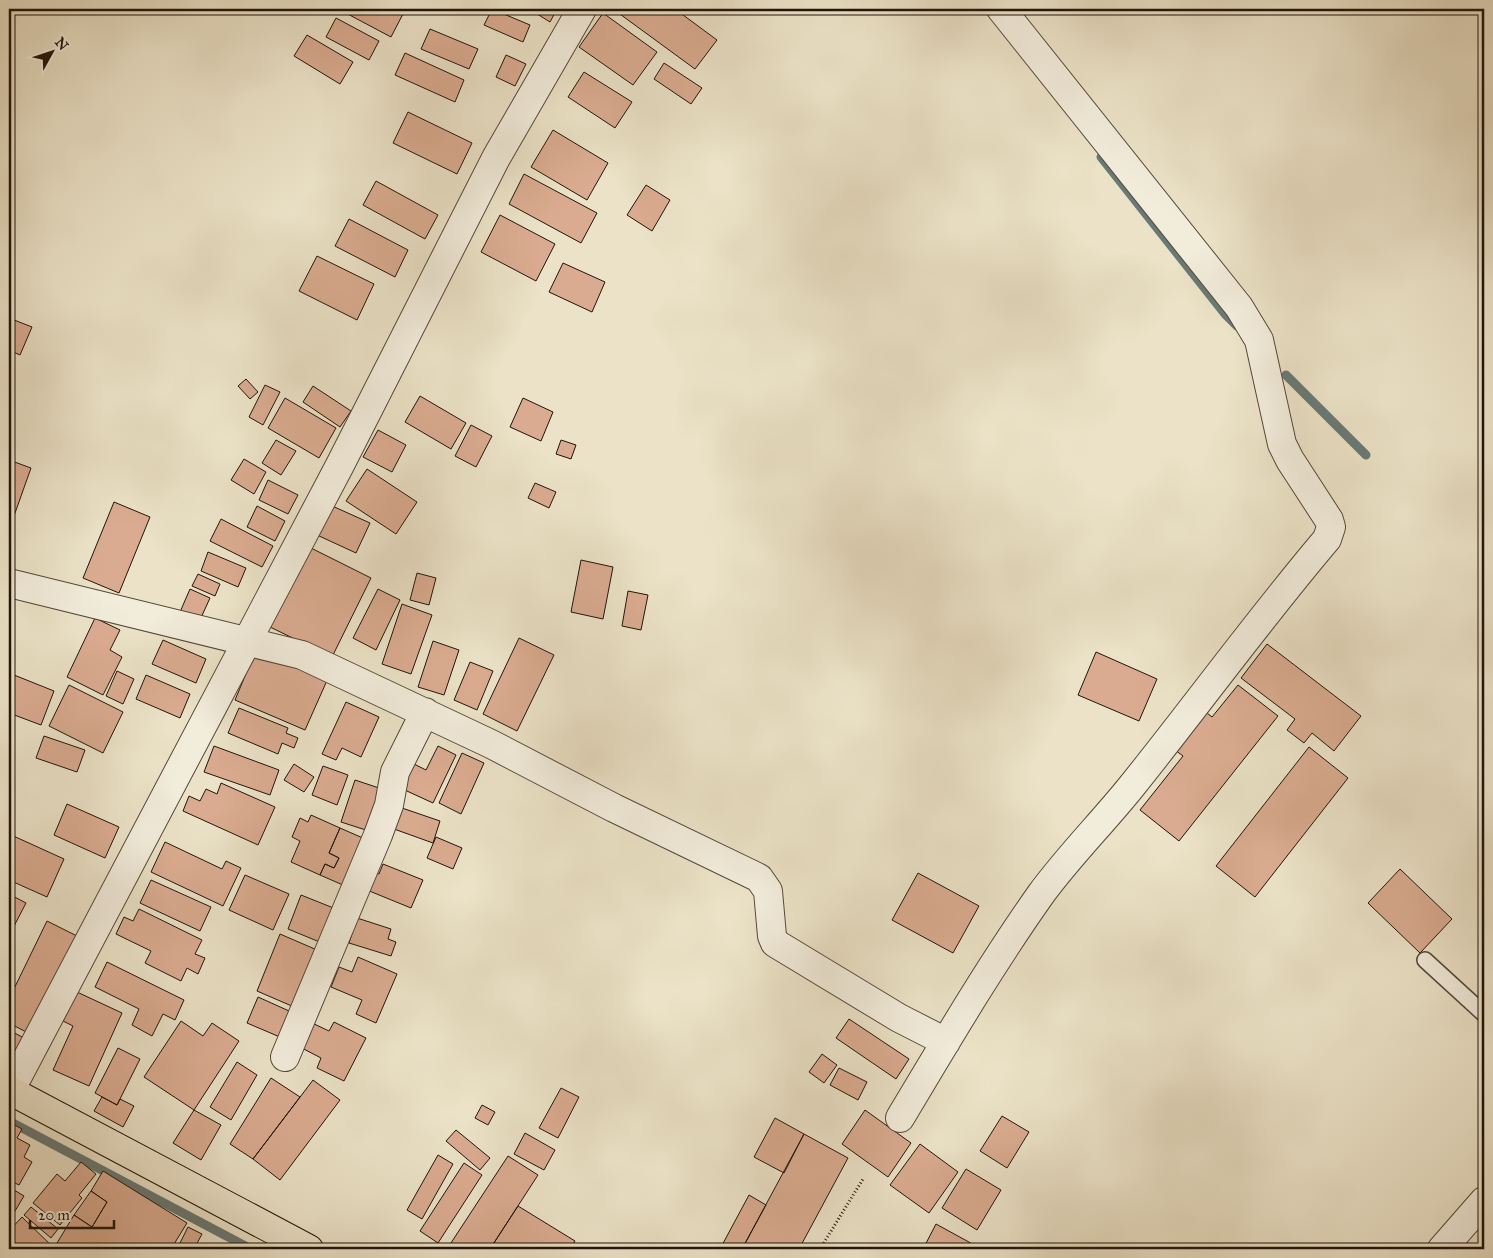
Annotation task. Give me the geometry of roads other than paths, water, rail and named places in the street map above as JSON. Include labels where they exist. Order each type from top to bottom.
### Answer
[{"type":"main road","points":[[9,1090],[310,1249]]},
{"type":"street","points":[[9,1090],[340,465],[496,158],[582,9]]},
{"type":"street","points":[[900,1118],[946,1042],[1042,894],[1130,788],[1238,652],[1272,605],[1327,539],[1331,527],[1330,520],[1290,460],[1282,444],[1259,340],[1244,314],[1001,9]]},
{"type":"street","points":[[9,583],[247,639],[302,655],[425,712],[759,878],[768,891],[772,936],[775,943],[782,949],[899,1018],[946,1042]]},
{"type":"street","points":[[285,1057],[378,835],[389,805],[395,772],[425,712]]},
{"type":"street","points":[[1442,1249],[1484,1201]]},
{"type":"lane","points":[[1425,960],[1484,1014]]},
{"type":"waterway","points":[[1101,157],[1225,314],[1237,326]]},
{"type":"waterway","points":[[1286,375],[1366,455]]},
{"type":"waterway","points":[[9,1121],[251,1249]]}]
